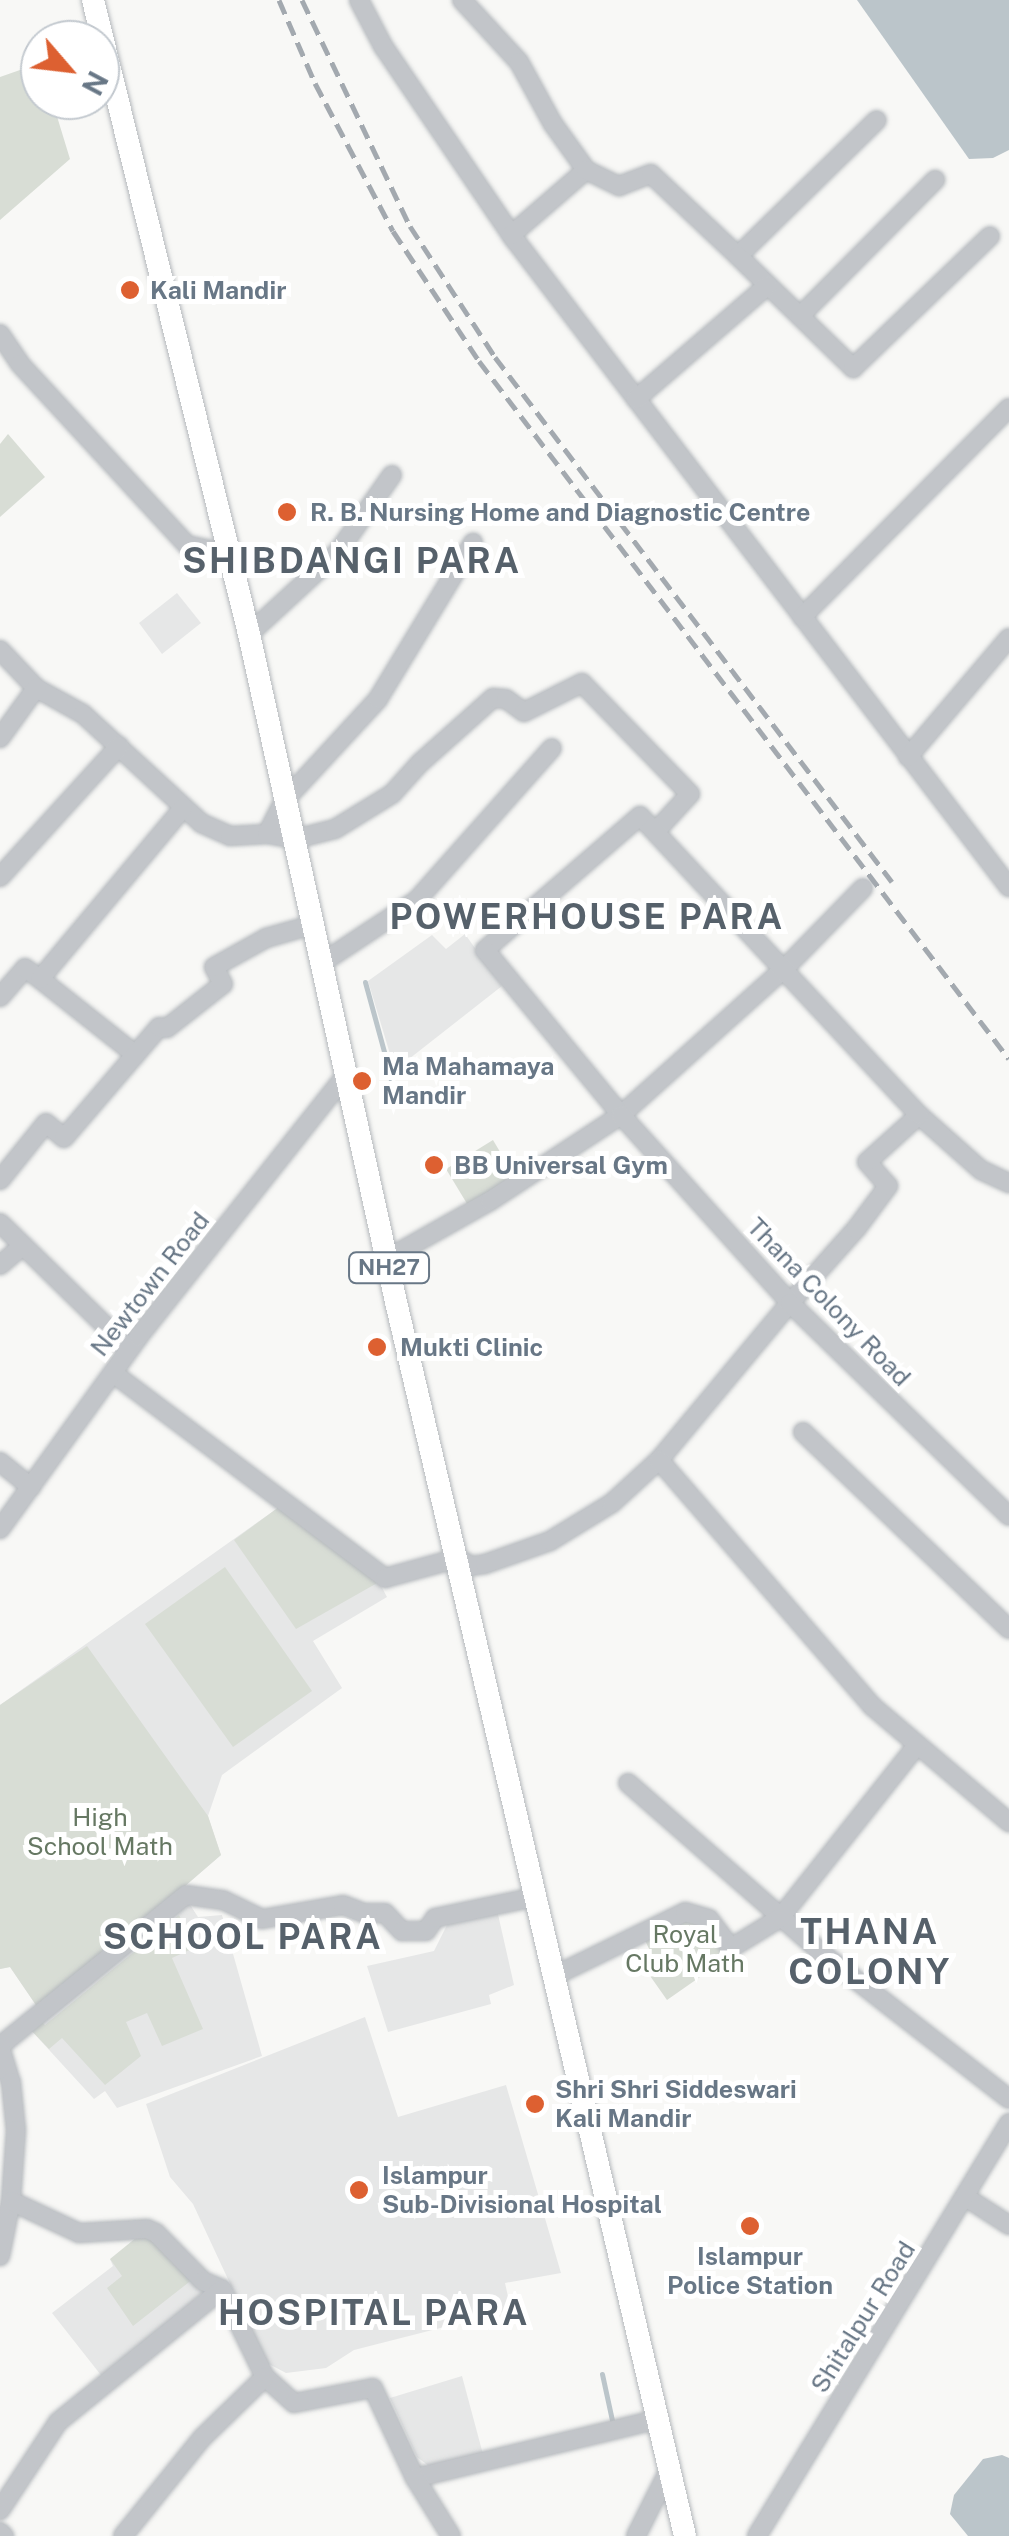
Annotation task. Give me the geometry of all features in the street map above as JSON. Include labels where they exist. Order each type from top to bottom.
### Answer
[{"type":"main road","name":"NH27","points":[[93,0],[249,634],[387,1258],[685,2536]]},
{"type":"street","points":[[359,0],[383,46],[511,235],[1009,887]]},
{"type":"street","points":[[462,0],[519,62],[552,124],[586,170],[619,186],[651,174],[853,368],[990,236]]},
{"type":"street","points":[[738,256],[876,120]]},
{"type":"street","points":[[511,235],[586,170]]},
{"type":"street","points":[[800,316],[935,180]]},
{"type":"street","points":[[636,399],[768,285]]},
{"type":"street","points":[[0,334],[20,364],[187,545],[229,554]]},
{"type":"street","points":[[802,618],[1009,408]]},
{"type":"street","points":[[249,634],[338,552],[392,475]]},
{"type":"street","points":[[267,834],[284,801],[378,699],[473,543]]},
{"type":"street","points":[[908,756],[1009,638]]},
{"type":"street","points":[[0,650],[36,688],[82,714],[120,746],[201,823],[230,836],[267,834],[295,839],[335,829],[392,794],[420,763],[493,698],[506,699],[524,712],[582,682],[690,794],[656,831],[919,1115],[982,1170],[1009,1183]]},
{"type":"street","points":[[0,738],[36,688]]},
{"type":"street","points":[[0,877],[120,746]]},
{"type":"street","points":[[320,964],[417,900],[552,748]]},
{"type":"street","points":[[40,979],[183,808]]},
{"type":"street","name":"Thana Colony Road","points":[[656,831],[640,816],[485,950],[622,1115],[790,1303],[1009,1516]]},
{"type":"street","points":[[387,1258],[490,1200],[622,1115],[784,969],[863,888]]},
{"type":"street","points":[[0,1180],[46,1123],[64,1138],[159,1028],[167,1028],[223,984],[214,967],[266,938],[312,925]]},
{"type":"street","points":[[0,996],[25,968],[136,1056]]},
{"type":"street","name":"Newtown Road","points":[[0,1529],[129,1349],[346,1075]]},
{"type":"street","points":[[113,1373],[385,1578],[458,1558],[470,1566],[485,1564],[550,1542],[612,1503],[660,1460],[888,1186],[867,1162],[919,1115]]},
{"type":"street","points":[[0,1223],[129,1349]]},
{"type":"street","points":[[0,1265],[22,1246]]},
{"type":"street","points":[[803,1432],[1009,1630]]},
{"type":"street","points":[[660,1460],[872,1706],[1009,1822]]},
{"type":"street","points":[[0,1462],[31,1487]]},
{"type":"street","points":[[554,1976],[685,1912],[709,1919],[730,1948],[780,1918],[917,1745]]},
{"type":"street","points":[[628,1783],[780,1918],[1009,2100]]},
{"type":"street","points":[[0,2256],[11,2202],[16,2130],[11,2082],[0,2046],[186,1895],[223,1900],[262,1919],[344,1905],[364,1914],[385,1913],[402,1931],[426,1932],[440,1917],[535,1897]]},
{"type":"street","name":"Shitalpur Road","points":[[757,2536],[967,2198],[1009,2123]]},
{"type":"street","points":[[967,2198],[1009,2226]]},
{"type":"street","points":[[11,2202],[79,2233],[147,2229],[202,2281],[222,2289],[265,2377],[294,2403],[373,2388],[415,2478],[451,2536]]},
{"type":"street","points":[[0,2510],[58,2422],[222,2289]]},
{"type":"street","points":[[123,2536],[202,2438],[265,2377]]},
{"type":"street","points":[[415,2478],[659,2419]]},
{"type":"street","points":[[636,2536],[670,2468]]},
{"type":"shaded area","points":[[857,0],[1009,0],[1009,150],[993,158],[969,159]]},
{"type":"shaded area","points":[[177,593],[201,623],[162,654],[139,623]]},
{"type":"shaded area","points":[[465,934],[502,986],[400,1066],[390,1054],[368,981],[432,935],[446,949]]},
{"type":"shaded area","points":[[279,1507],[379,1582],[387,1597],[313,1641],[342,1688],[222,1775],[208,1816],[221,1855],[40,2011],[10,1967],[0,1969],[0,1705]]},
{"type":"shaded area","points":[[187,1900],[198,1917],[222,1915],[262,2056],[117,2108],[105,2091],[94,2099],[29,2028]]},
{"type":"shaded area","points":[[497,1910],[514,1985],[489,1995],[491,2004],[388,2032],[367,1966],[434,1951],[450,1919]]},
{"type":"shaded area","name":"Islampur Sub-Divisional Hospital","points":[[365,2017],[398,2117],[506,2085],[561,2273],[505,2283],[511,2310],[354,2350],[326,2368],[286,2373],[267,2363],[193,2204],[170,2177],[146,2104]]},
{"type":"shaded area","points":[[110,2259],[193,2279],[203,2292],[104,2379],[52,2313],[113,2266]]},
{"type":"shaded area","points":[[462,2376],[484,2458],[434,2470],[417,2457],[390,2398]]},
{"type":"shaded area","points":[[1002,2455],[1009,2458],[1009,2536],[968,2536],[950,2514],[954,2495],[983,2459]]},
{"type":"green space","points":[[20,70],[20,120],[58,120],[70,159],[0,220],[0,77]]},
{"type":"green space","points":[[8,434],[45,477],[0,517],[0,444]]},
{"type":"green space","points":[[493,1140],[516,1179],[469,1207],[446,1169]]},
{"type":"green space","points":[[279,1507],[379,1582],[296,1629],[234,1540]]},
{"type":"green space","points":[[225,1567],[312,1691],[233,1747],[145,1624]]},
{"type":"green space","name":"High School Math","points":[[87,1646],[208,1816],[221,1855],[40,2011],[10,1967],[0,1969],[0,1705]]},
{"type":"green space","points":[[179,1915],[196,1947],[172,1958],[203,2029],[162,2046],[147,2013],[126,2022],[141,2056],[105,2085],[62,2038],[49,2049],[29,2028],[39,2019],[45,2025]]},
{"type":"green space","name":"Royal Club Math","points":[[698,1919],[730,1956],[667,2000],[648,1973],[657,1966],[643,1936],[673,1920]]},
{"type":"green space","points":[[148,2235],[193,2279],[133,2326],[107,2288],[122,2276],[110,2259],[137,2237]]},
{"type":"waterway","points":[[365,982],[385,1055]]},
{"type":"waterway","points":[[388,1069],[398,1106]]},
{"type":"waterway","points":[[602,2374],[613,2425]]},
{"type":"railway","points":[[279,0],[315,83],[393,231],[479,361],[1009,1059]]},
{"type":"railway","points":[[302,0],[410,226],[495,357],[892,882]]},
{"type":"place","name":"Kali Mandir","points":[[130,290]]},
{"type":"place","name":"R. B. Nursing Home and Diagnostic Centre","points":[[287,512]]},
{"type":"place","name":"Ma Mahamaya Mandir","points":[[362,1081]]},
{"type":"place","name":"BB Universal Gym","points":[[434,1165]]},
{"type":"place","name":"Mukti Clinic","points":[[377,1347]]},
{"type":"place","name":"Shri Shri Siddeswari Kali Mandir","points":[[535,2104]]},
{"type":"place","name":"Islampur Sub-Divisional Hospital","points":[[359,2190]]},
{"type":"place","name":"Islampur Police Station","points":[[750,2226]]},
{"type":"district","name":"SHIBDANGI PARA","points":[[352,561]]},
{"type":"district","name":"POWERHOUSE PARA","points":[[587,917]]},
{"type":"district","name":"SCHOOL PARA","points":[[243,1937]]},
{"type":"district","name":"THANA COLONY","points":[[870,1952]]},
{"type":"district","name":"HOSPITAL PARA","points":[[374,2313]]}]
